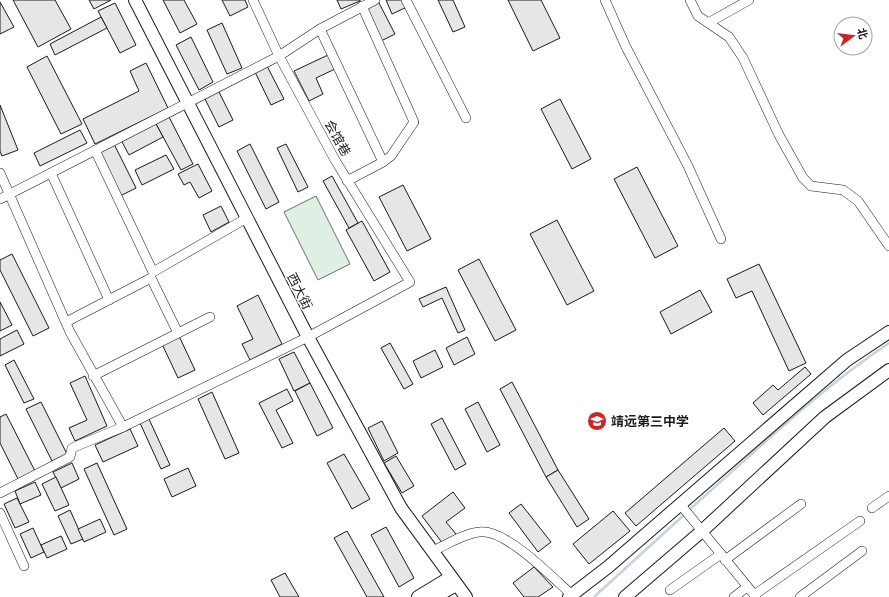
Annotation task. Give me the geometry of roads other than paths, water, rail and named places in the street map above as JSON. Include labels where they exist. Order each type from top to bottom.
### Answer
[{"type":"main road","name":"西大街","points":[[135,0],[308,337],[401,508],[466,597]]},
{"type":"main road","points":[[570,596],[682,506],[847,360],[889,332]]},
{"type":"main road","points":[[625,597],[702,531],[825,417],[889,370]]},
{"type":"main road","points":[[418,597],[454,581]]},
{"type":"main road","points":[[435,597],[454,581]]},
{"type":"street","name":"会馆巷","points":[[253,0],[279,56],[347,181],[410,282],[308,337]]},
{"type":"street","points":[[0,199],[279,56],[320,29],[375,0]]},
{"type":"street","points":[[406,0],[466,118]]},
{"type":"street","points":[[605,0],[626,47],[688,166],[721,239]]},
{"type":"street","points":[[690,0],[698,16],[710,22],[729,37],[743,58],[779,135],[803,178],[810,186],[843,190],[858,201],[889,246]]},
{"type":"street","points":[[710,22],[749,0]]},
{"type":"street","points":[[347,181],[383,162],[391,156],[414,122],[362,6]]},
{"type":"street","points":[[320,29],[383,162]]},
{"type":"street","points":[[95,150],[153,272],[247,218]]},
{"type":"street","points":[[0,173],[66,322],[93,376],[123,427]]},
{"type":"street","points":[[51,173],[109,300]]},
{"type":"street","points":[[66,322],[151,278],[178,333]]},
{"type":"street","points":[[93,376],[210,317]]},
{"type":"street","points":[[0,493],[70,458],[72,448],[123,427],[308,337]]},
{"type":"street","points":[[872,508],[889,496]]},
{"type":"street","points":[[670,590],[723,557],[801,504]]},
{"type":"street","points":[[682,506],[755,596],[860,521]]},
{"type":"street","points":[[0,513],[24,566]]},
{"type":"street","points":[[432,551],[474,533],[494,533],[534,559],[570,596]]},
{"type":"street","points":[[800,597],[862,550]]},
{"type":"street","points":[[734,597],[747,587]]},
{"type":"waterway","points":[[689,510],[811,402],[889,343]]},
{"type":"waterway","points":[[594,597],[685,514]]},
{"type":"place","name":"靖远第三中学","points":[[597,421]]}]
